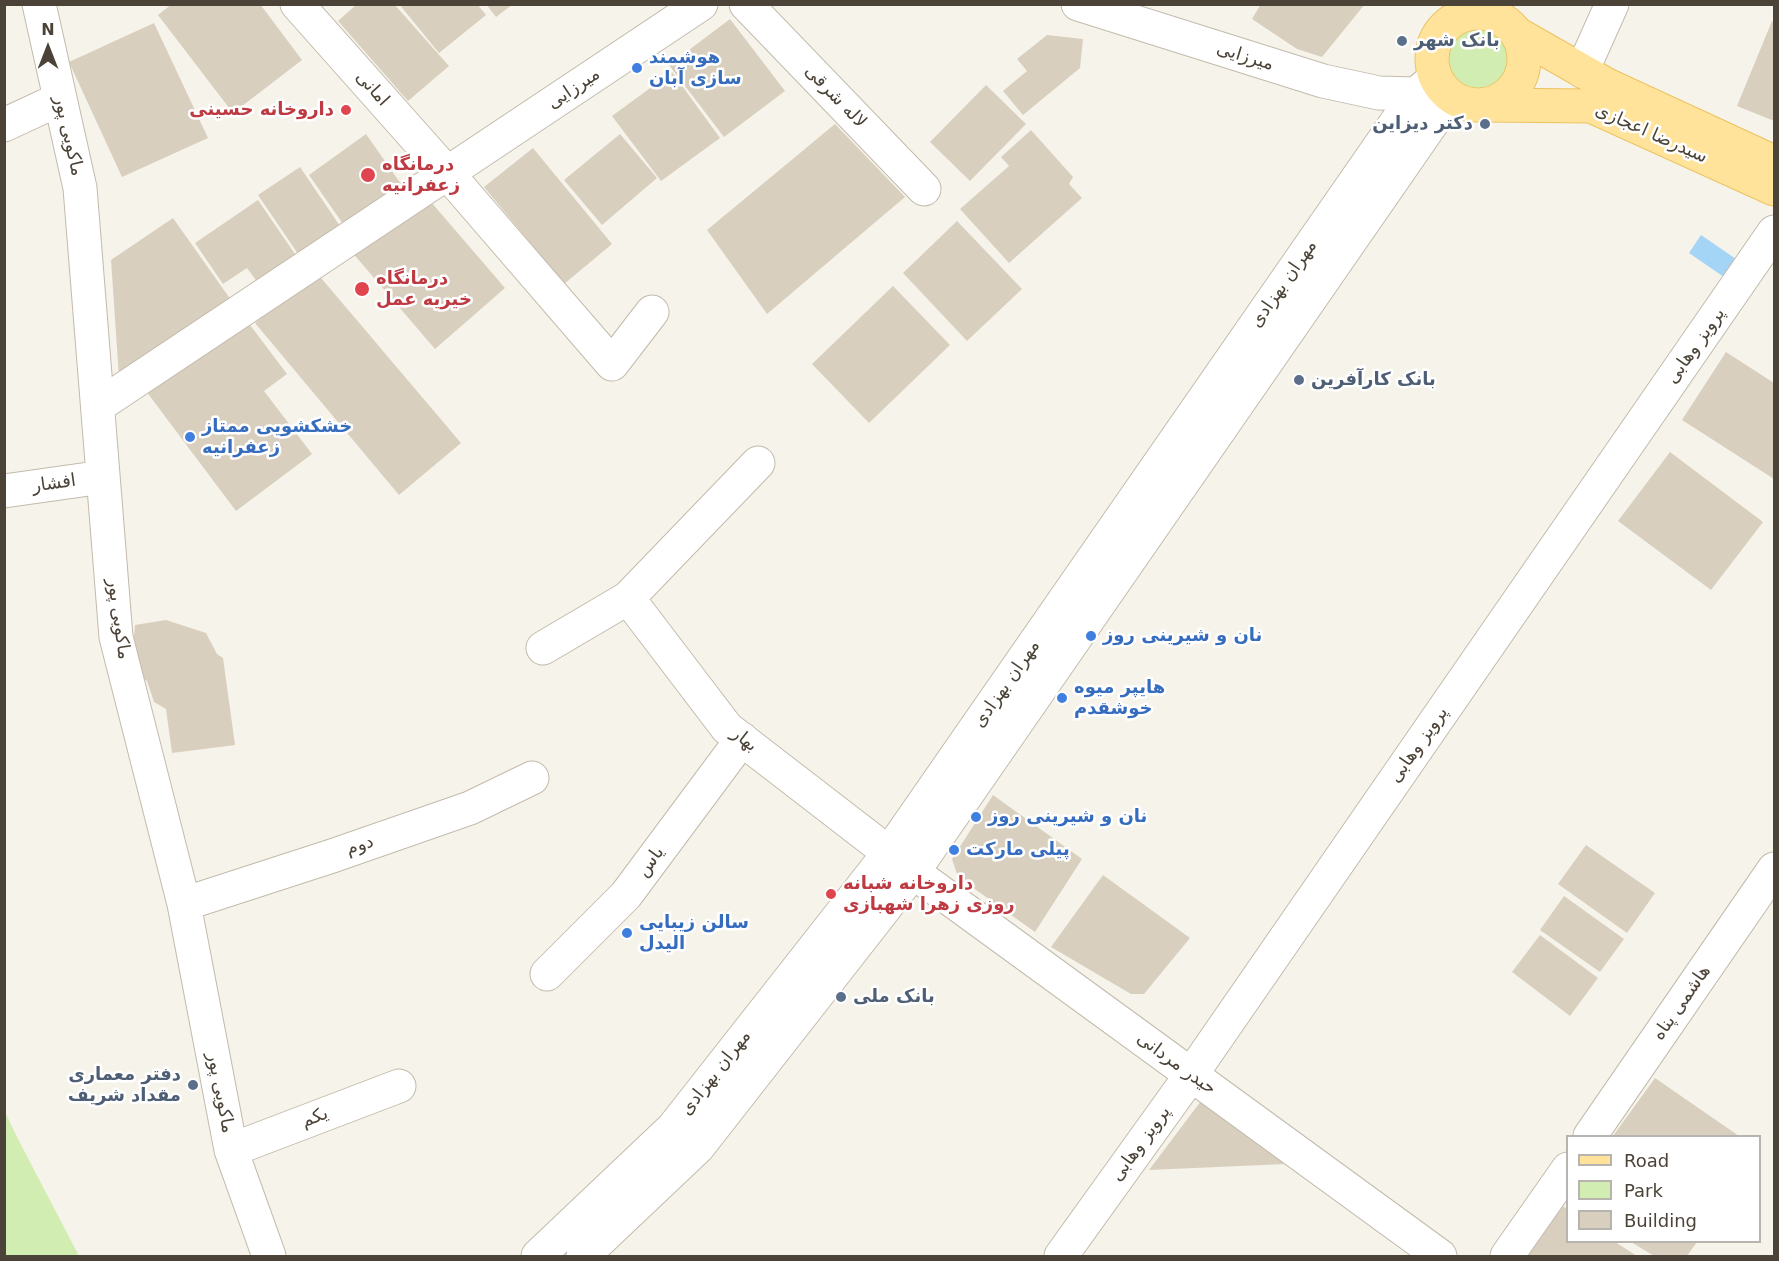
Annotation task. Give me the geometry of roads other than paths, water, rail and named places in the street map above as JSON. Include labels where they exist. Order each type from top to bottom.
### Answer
[{"type":"main road","points":[[1475,8],[1505,21],[1516,33],[1523,46],[1524,63],[1521,78],[1512,91],[1500,100],[1485,105],[1470,105],[1434,90],[1431,64],[1432,49],[1437,35],[1447,24],[1475,8]]},
{"type":"main road","name":"سیدرضا اعجازی","points":[[1516,33],[1607,86],[1774,162]]},
{"type":"main road","name":"سیدرضا اعجازی","points":[[1485,105],[1591,106],[1774,189]]},
{"type":"street","name":"ماکویی‌ پور","points":[[39,4],[80,188],[116,637],[184,904],[231,1150],[269,1257]]},
{"type":"street","name":"میرزایی","points":[[98,406],[701,4]]},
{"type":"street","name":"لاله شرقی","points":[[746,4],[924,189]]},
{"type":"street","name":"میرزایی","points":[[1078,4],[1323,81],[1379,93],[1434,90]]},
{"type":"street","points":[[1582,71],[1612,4]]},
{"type":"street","name":"امانی","points":[[306,8],[612,364],[652,312]]},
{"type":"street","name":"مهران بهزادی","points":[[583,1257],[698,1146],[901,862],[1434,90]]},
{"type":"street","points":[[4,125],[60,99]]},
{"type":"street","name":"پرویز وهابی","points":[[1061,1257],[1191,1075],[1774,232]]},
{"type":"street","points":[[543,648],[628,598],[758,463]]},
{"type":"street","name":"افشار","points":[[4,492],[103,477]]},
{"type":"street","name":"بهار","points":[[628,598],[727,728],[901,862]]},
{"type":"street","name":"یاس","points":[[547,974],[626,895],[741,739]]},
{"type":"street","name":"دوم","points":[[184,904],[470,808],[532,778]]},
{"type":"street","name":"مهران بهزادی","points":[[538,1257],[673,1128],[901,862]]},
{"type":"street","name":"حیدر مردانی","points":[[901,862],[1440,1257]]},
{"type":"street","name":"هاشمی پناه","points":[[1591,1135],[1774,869]]},
{"type":"street","name":"یکم","points":[[231,1150],[399,1086]]},
{"type":"street","points":[[1507,1257],[1566,1172]]},
{"type":"water","points":[[1701,235],[1736,259],[1724,277],[1689,253]]},
{"type":"place","name":"بانک شهر","points":[[1402,41]]},
{"type":"place","name":"هوشمند سازی آبان","points":[[637,68]]},
{"type":"place","name":"داروخانه حسینی","points":[[346,110]]},
{"type":"place","name":"دکتر دیزاین","points":[[1485,124]]},
{"type":"place","name":"درمانگاه زعفرانیه","points":[[368,175]]},
{"type":"place","name":"درمانگاه خیریه عمل","points":[[362,289]]},
{"type":"place","name":"بانک کارآفرین","points":[[1299,380]]},
{"type":"place","name":"خشکشویی ممتاز زعفرانیه","points":[[190,437]]},
{"type":"place","name":"نان و شيرينى روز","points":[[1091,636]]},
{"type":"place","name":"هایپر میوه خوشقدم","points":[[1062,698]]},
{"type":"place","name":"نان و شیرینی روز","points":[[976,817]]},
{"type":"place","name":"پیلی مارکت","points":[[954,850]]},
{"type":"place","name":"داروخانه شبانه روزی زهرا شهبازی","points":[[831,894]]},
{"type":"place","name":"سالن زیبایی الیدل","points":[[627,933]]},
{"type":"place","name":"بانک ملی","points":[[841,997]]},
{"type":"place","name":"دفتر معماری مقداد شریف","points":[[193,1085]]}]
